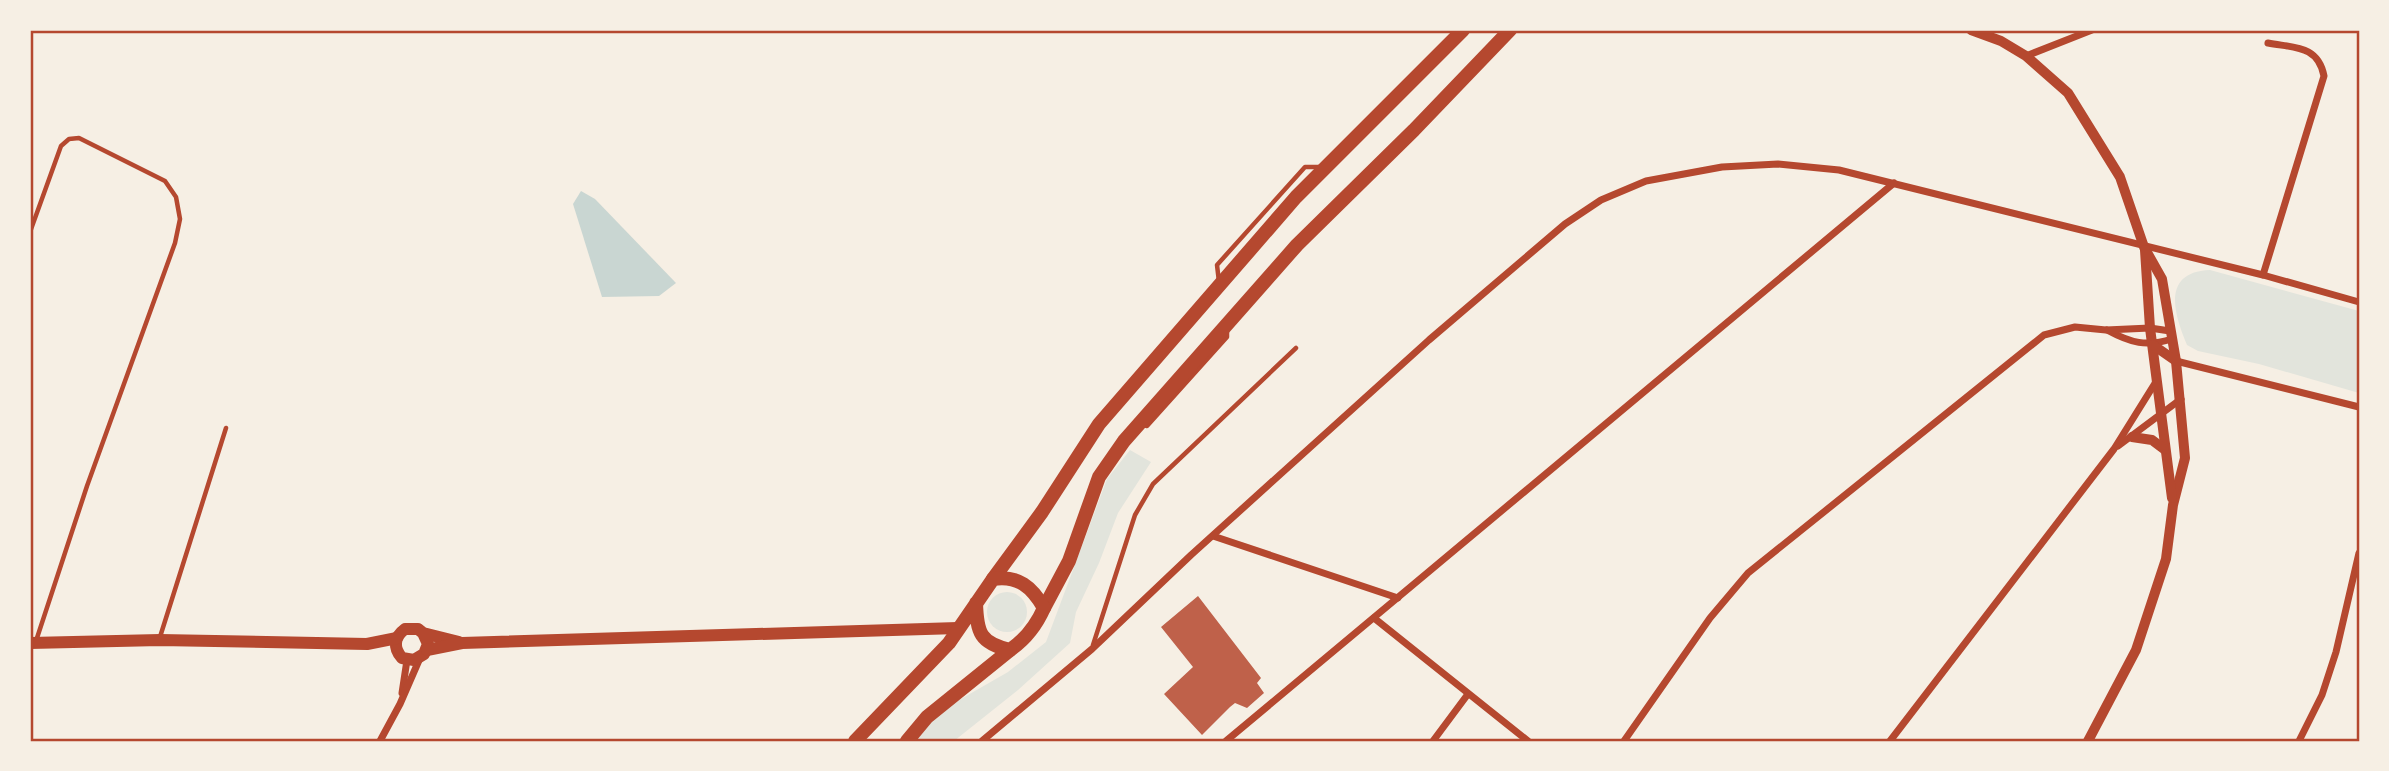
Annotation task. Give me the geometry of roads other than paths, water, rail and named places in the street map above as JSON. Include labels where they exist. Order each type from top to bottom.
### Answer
[{"type":"main road","points":[[855,741],[949,643],[957,628],[1042,512],[1099,424],[1296,197],[1463,30]]},
{"type":"main road","points":[[907,741],[927,717],[1023,641],[1037,623],[1069,561],[1099,477],[1140,424],[1297,245],[1415,130],[1510,30]]},
{"type":"main road","points":[[993,579],[1017,579],[1035,594],[1044,608]]},
{"type":"main road","points":[[976,603],[977,627],[983,638]]},
{"type":"main road","points":[[413,655],[396,646],[400,633],[411,628],[463,643]]},
{"type":"main road","points":[[33,643],[159,640],[367,644],[413,655],[463,643],[957,628],[1010,650]]},
{"type":"main road","points":[[413,655],[426,638],[423,633]]},
{"type":"main road","points":[[367,644],[397,638]]},
{"type":"street","points":[[1970,30],[2001,41],[2026,56],[2068,93],[2120,177],[2144,247],[2162,279],[2176,360],[2182,398],[2185,458],[2173,505],[2166,559],[2136,650],[2088,741]]},
{"type":"street","points":[[2026,56],[2092,30]]},
{"type":"street","points":[[2263,275],[2324,76],[2322,63],[2311,52],[2268,43]]},
{"type":"street","points":[[982,741],[1092,649],[1429,340],[1565,224],[1601,200],[1646,181],[1733,166],[1791,165],[1839,170],[2263,275],[2359,302]]},
{"type":"street","points":[[1226,741],[1894,183]]},
{"type":"street","points":[[2144,247],[2150,328],[2173,505]]},
{"type":"street","points":[[1624,741],[1710,618],[1748,573],[2044,335],[2076,327],[2106,330],[2150,328],[2171,335]]},
{"type":"street","points":[[2106,330],[2123,339],[2153,345],[2176,360],[2359,407]]},
{"type":"street","points":[[2153,345],[2171,335]]},
{"type":"street","points":[[1890,741],[2114,449],[2157,380]]},
{"type":"street","points":[[2114,449],[2182,398]]},
{"type":"street","points":[[2132,437],[2151,440],[2164,449]]},
{"type":"street","points":[[1213,536],[1398,598]]},
{"type":"street","points":[[2299,741],[2322,695],[2336,652],[2359,553]]},
{"type":"street","points":[[1374,618],[1528,741]]},
{"type":"street","points":[[380,741],[400,704],[413,655]]},
{"type":"street","points":[[400,704],[413,655]]},
{"type":"street","points":[[1433,741],[1468,694]]},
{"type":"lane","points":[[30,232],[61,146],[69,139],[79,138],[165,181],[176,197],[180,219],[175,243],[33,643]]},
{"type":"lane","points":[[1092,649],[1135,515],[1153,484],[1296,348]]},
{"type":"lane","points":[[159,640],[226,428]]}]
